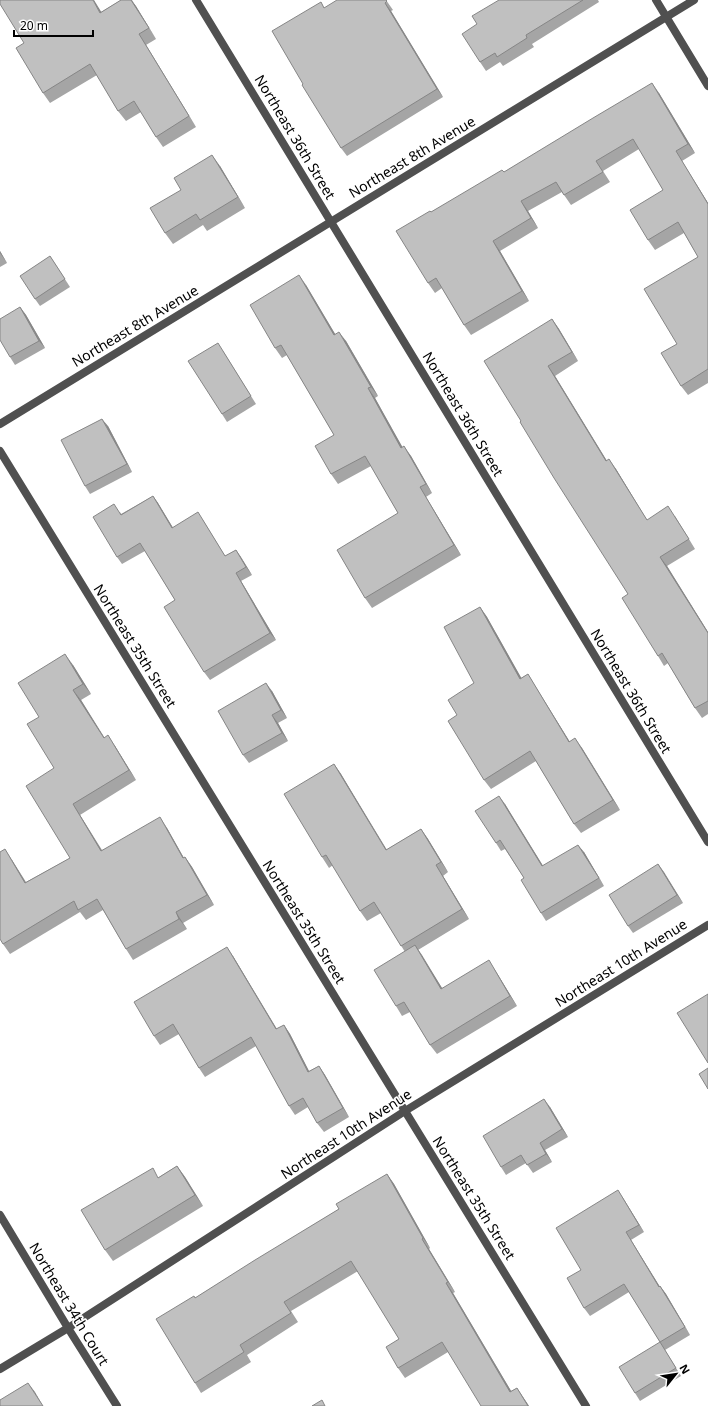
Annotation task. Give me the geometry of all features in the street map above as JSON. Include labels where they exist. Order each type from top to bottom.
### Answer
[{"type":"street","name":"Northeast 36th Street","points":[[196,0],[708,842]]},
{"type":"street","points":[[656,0],[708,86]]},
{"type":"street","name":"Northeast 8th Avenue","points":[[0,424],[694,0]]},
{"type":"street","name":"Northeast 35th Street","points":[[0,451],[586,1406]]},
{"type":"street","name":"Northeast 10th Avenue","points":[[0,1369],[68,1328],[405,1111],[708,925]]},
{"type":"street","name":"Northeast 34th Court","points":[[0,1215],[117,1406]]},
{"type":"building","points":[[0,0],[93,0],[100,13],[121,0],[131,0],[149,28],[139,34],[189,116],[156,137],[134,101],[118,111],[90,64],[43,93],[16,48],[24,43],[0,4]]},
{"type":"building","points":[[337,0],[386,0],[387,1],[385,3],[437,89],[341,148],[302,85],[303,84],[272,31],[321,2],[324,8]]},
{"type":"building","points":[[499,0],[583,0],[526,35],[527,38],[497,57],[495,53],[480,62],[462,34],[477,24],[472,16]]},
{"type":"building","points":[[652,83],[688,144],[676,151],[708,204],[708,369],[681,386],[661,353],[677,344],[644,289],[698,257],[678,222],[648,240],[630,210],[663,190],[633,139],[596,161],[603,172],[564,195],[556,182],[521,201],[531,218],[493,241],[522,291],[464,325],[436,278],[428,283],[396,231],[502,170],[504,172]]},
{"type":"building","points":[[212,155],[238,197],[200,220],[196,214],[165,233],[150,208],[181,190],[174,178]]},
{"type":"building","points":[[50,256],[65,279],[35,299],[20,276]]},
{"type":"building","points":[[299,275],[334,335],[339,332],[371,387],[368,388],[401,448],[404,446],[426,484],[420,487],[454,545],[365,598],[337,550],[398,513],[365,456],[331,474],[315,446],[334,435],[281,345],[275,348],[250,305]]},
{"type":"building","points":[[20,307],[39,341],[10,357],[0,340],[0,319]]},
{"type":"building","points":[[552,319],[572,352],[548,366],[606,461],[609,459],[647,520],[668,506],[689,539],[660,557],[708,633],[708,701],[695,708],[662,653],[658,656],[622,598],[628,594],[554,478],[484,361]]},
{"type":"building","points":[[218,343],[251,396],[222,414],[188,361]]},
{"type":"building","points":[[102,419],[127,464],[85,486],[61,440]]},
{"type":"building","points":[[153,496],[172,528],[198,512],[225,556],[236,550],[246,567],[236,573],[270,633],[204,672],[164,607],[175,600],[140,543],[117,557],[93,517],[114,504],[121,515]]},
{"type":"building","points":[[480,607],[520,679],[528,674],[569,742],[575,738],[613,800],[574,824],[530,751],[484,780],[448,721],[457,715],[448,700],[474,683],[444,627]]},
{"type":"building","points":[[65,654],[83,684],[73,690],[104,738],[108,735],[129,770],[73,804],[101,851],[160,817],[183,858],[185,857],[207,895],[176,912],[179,919],[126,949],[97,899],[78,910],[74,901],[3,944],[0,939],[0,852],[5,849],[25,883],[70,858],[26,786],[54,768],[27,724],[39,717],[18,683]]},
{"type":"building","points":[[266,683],[281,710],[272,715],[282,733],[243,755],[218,711]]},
{"type":"building","points":[[334,764],[386,850],[421,829],[441,862],[436,865],[462,909],[401,946],[374,902],[360,911],[326,855],[322,857],[284,794]]},
{"type":"building","points":[[499,796],[542,866],[578,845],[599,878],[541,913],[521,880],[524,878],[500,840],[496,843],[475,811]]},
{"type":"building","points":[[658,864],[677,895],[628,926],[609,895]]},
{"type":"building","points":[[415,945],[441,989],[489,960],[510,996],[430,1045],[404,1002],[396,1006],[374,970]]},
{"type":"building","points":[[227,947],[276,1029],[284,1025],[308,1072],[319,1066],[343,1108],[317,1123],[303,1098],[289,1106],[251,1037],[199,1068],[173,1024],[154,1036],[134,1002]]},
{"type":"building","points":[[708,994],[708,1063],[677,1013]]},
{"type":"building","points":[[708,1068],[708,1089],[699,1074]]},
{"type":"building","points":[[544,1099],[562,1129],[540,1143],[546,1154],[527,1165],[521,1155],[501,1167],[483,1136]]},
{"type":"building","points":[[177,1166],[195,1195],[105,1250],[81,1210],[153,1168],[158,1178]]},
{"type":"building","points":[[387,1174],[423,1238],[422,1239],[448,1282],[446,1283],[510,1392],[517,1388],[528,1406],[481,1406],[442,1342],[398,1368],[386,1347],[399,1339],[351,1261],[284,1302],[291,1313],[240,1345],[244,1352],[195,1383],[156,1319],[194,1296],[195,1298],[339,1209],[336,1204]]},
{"type":"building","points":[[618,1190],[639,1225],[626,1232],[685,1327],[660,1342],[624,1284],[584,1308],[567,1278],[581,1270],[556,1228]]},
{"type":"building","points":[[660,1342],[676,1368],[635,1393],[619,1367]]},
{"type":"building","points":[[28,1383],[43,1406],[0,1406],[0,1400]]},
{"type":"building","points":[[322,1400],[325,1406],[312,1406]]}]
